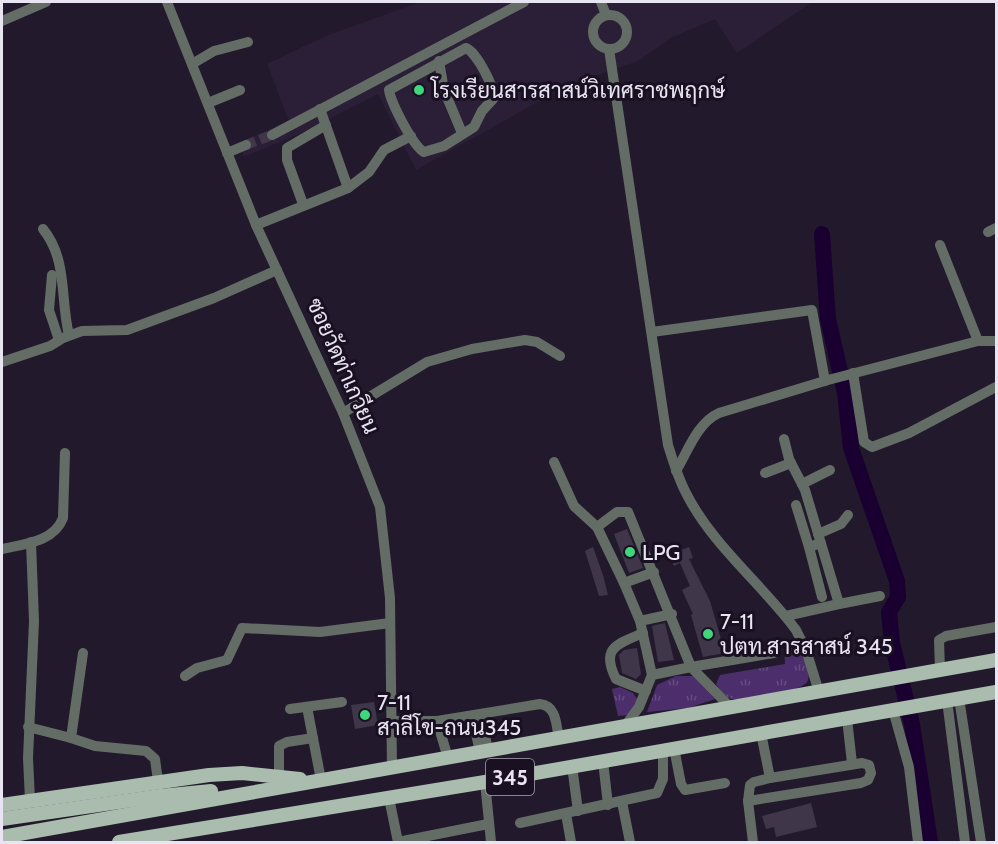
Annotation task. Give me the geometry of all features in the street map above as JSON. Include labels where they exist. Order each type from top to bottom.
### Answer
[{"type":"main road","name":"345","points":[[2,837],[996,660]]},
{"type":"main road","name":"345","points":[[119,843],[484,782],[996,692]]},
{"type":"main road","points":[[2,805],[158,781],[242,773],[317,781]]},
{"type":"main road","name":"345","points":[[2,819],[160,796],[258,791]]},
{"type":"main road","points":[[167,843],[246,821]]},
{"type":"street","points":[[2,21],[46,2]]},
{"type":"street","name":"ซอยวัดท่าเกวียน","points":[[167,2],[256,225],[343,413],[380,507],[390,598],[392,768]]},
{"type":"street","points":[[272,135],[524,2]]},
{"type":"street","points":[[601,2],[606,15]]},
{"type":"street","points":[[606,15],[616,16],[624,21],[628,30],[626,40],[619,47],[609,50],[600,46],[594,39],[593,29],[597,20],[606,15]]},
{"type":"street","points":[[192,64],[214,51],[248,42]]},
{"type":"street","points":[[469,49],[494,89],[494,99],[482,111],[474,127],[430,152],[420,150],[391,99],[389,90],[440,61],[459,50],[469,49]]},
{"type":"street","points":[[609,50],[668,445],[676,471],[700,517],[769,600],[786,616],[806,650],[819,692]]},
{"type":"street","points":[[440,61],[444,90],[462,133]]},
{"type":"street","points":[[208,103],[240,90]]},
{"type":"street","points":[[320,109],[348,188]]},
{"type":"street","points":[[303,204],[287,160],[287,148],[327,125]]},
{"type":"street","points":[[256,225],[303,204],[348,188],[369,172],[384,150],[411,136]]},
{"type":"street","points":[[228,153],[246,145]]},
{"type":"street","points":[[43,229],[53,243],[62,274],[64,338]]},
{"type":"street","points":[[940,245],[978,341]]},
{"type":"street","points":[[2,362],[93,329],[127,330],[214,298],[278,270]]},
{"type":"street","points":[[52,275],[49,310],[64,338]]},
{"type":"street","points":[[652,332],[812,310],[826,380]]},
{"type":"street","points":[[343,413],[427,362],[472,349],[525,339],[537,342],[560,356]]},
{"type":"street","points":[[676,471],[708,418],[826,380],[978,341],[996,341]]},
{"type":"street","points":[[851,374],[864,441],[866,446],[872,447],[909,433],[996,387]]},
{"type":"street","points":[[784,440],[791,463],[802,484],[839,604]]},
{"type":"street","points":[[2,549],[32,542],[55,533],[63,518],[64,453]]},
{"type":"street","points":[[554,462],[574,506],[597,527],[640,621],[652,675],[646,691],[626,726]]},
{"type":"street","points":[[765,473],[791,463]]},
{"type":"street","points":[[802,484],[830,470]]},
{"type":"street","points":[[796,505],[822,597]]},
{"type":"street","points":[[597,527],[617,512],[628,512],[672,614],[691,667],[731,708]]},
{"type":"street","points":[[808,547],[841,524],[848,515]]},
{"type":"street","points":[[30,800],[28,727],[34,603],[32,542]]},
{"type":"street","points":[[624,583],[654,572]]},
{"type":"street","points":[[786,616],[880,596]]},
{"type":"street","points":[[640,621],[672,614]]},
{"type":"street","points":[[185,676],[197,669],[227,660],[237,633],[242,628],[320,632],[390,623]]},
{"type":"street","points":[[940,670],[939,640],[946,636],[996,627]]},
{"type":"street","points":[[643,633],[616,645],[611,649],[609,657],[616,679],[646,691]]},
{"type":"street","points":[[71,738],[83,653]]},
{"type":"street","points":[[652,675],[774,653]]},
{"type":"street","points":[[953,699],[965,843]]},
{"type":"street","points":[[953,699],[981,843]]},
{"type":"street","points":[[290,709],[342,702]]},
{"type":"street","points":[[392,721],[437,721],[546,705],[553,711],[559,739]]},
{"type":"street","points":[[307,707],[317,781]]},
{"type":"street","points":[[896,710],[909,767],[918,843]]},
{"type":"street","points":[[476,715],[484,752]]},
{"type":"street","points":[[846,718],[852,763]]},
{"type":"street","points":[[437,721],[448,758]]},
{"type":"street","points":[[28,727],[95,746],[146,751],[155,759],[158,781]]},
{"type":"street","points":[[761,734],[770,778]]},
{"type":"street","points":[[279,776],[279,746],[287,742],[313,738]]},
{"type":"street","points":[[668,749],[684,790],[725,783]]},
{"type":"street","points":[[520,823],[657,794],[663,779],[668,749]]},
{"type":"street","points":[[603,761],[608,805]]},
{"type":"street","points":[[748,801],[868,780],[872,773],[869,765],[852,763],[770,778],[750,785],[748,801],[753,843]]},
{"type":"street","points":[[572,766],[578,811]]},
{"type":"street","points":[[484,782],[491,843]]},
{"type":"street","points":[[389,798],[398,842],[488,824]]},
{"type":"street","points":[[622,802],[630,843]]},
{"type":"street","points":[[566,814],[571,843]]},
{"type":"shaded area","name":"โรงเรียนสารสาสน์วิเทศราชพฤกษ์","points":[[420,2],[812,2],[737,53],[715,19],[671,38],[638,61],[568,85],[416,170],[378,94],[303,132],[244,157],[238,143],[289,121],[267,64],[326,36]]},
{"type":"green space","points":[[799,640],[809,673],[807,682],[802,686],[772,695],[733,699],[723,693],[716,684],[720,675],[785,664],[784,642]]},
{"type":"green space","points":[[676,676],[693,676],[715,699],[688,708],[647,712],[657,685]]},
{"type":"green space","points":[[620,687],[633,693],[639,702],[627,715],[618,716],[612,689]]},
{"type":"building","name":"LPG","points":[[627,529],[643,568],[629,573],[614,534]]},
{"type":"building","points":[[593,547],[608,595],[599,596],[585,551]]},
{"type":"building","points":[[689,547],[693,558],[689,559],[710,601],[725,653],[703,657],[691,615],[693,614],[682,590],[690,586],[680,563],[674,566],[669,555]]},
{"type":"building","points":[[665,623],[674,660],[658,662],[652,626]]},
{"type":"building","points":[[637,648],[641,674],[636,679],[622,673],[619,655],[624,650]]},
{"type":"building","name":"7-11 สาลีโข-ถนน345","points":[[374,702],[378,725],[355,729],[351,705]]},
{"type":"building","points":[[811,803],[817,827],[776,837],[774,827],[766,829],[762,816]]},
{"type":"waterway","points":[[822,234],[828,319],[845,393],[851,448],[897,581],[898,597],[889,612],[892,643],[912,724],[930,842]]},
{"type":"tunnel","points":[[246,145],[272,135]]},
{"type":"place","name":"โรงเรียนสารสาสน์วิเทศราชพฤกษ์","points":[[419,90]]},
{"type":"place","name":"LPG","points":[[630,552]]},
{"type":"place","name":"7-11 ปตท.สารสาสน์ 345","points":[[708,634]]},
{"type":"place","name":"7-11 สาลีโข-ถนน345","points":[[365,715]]}]
